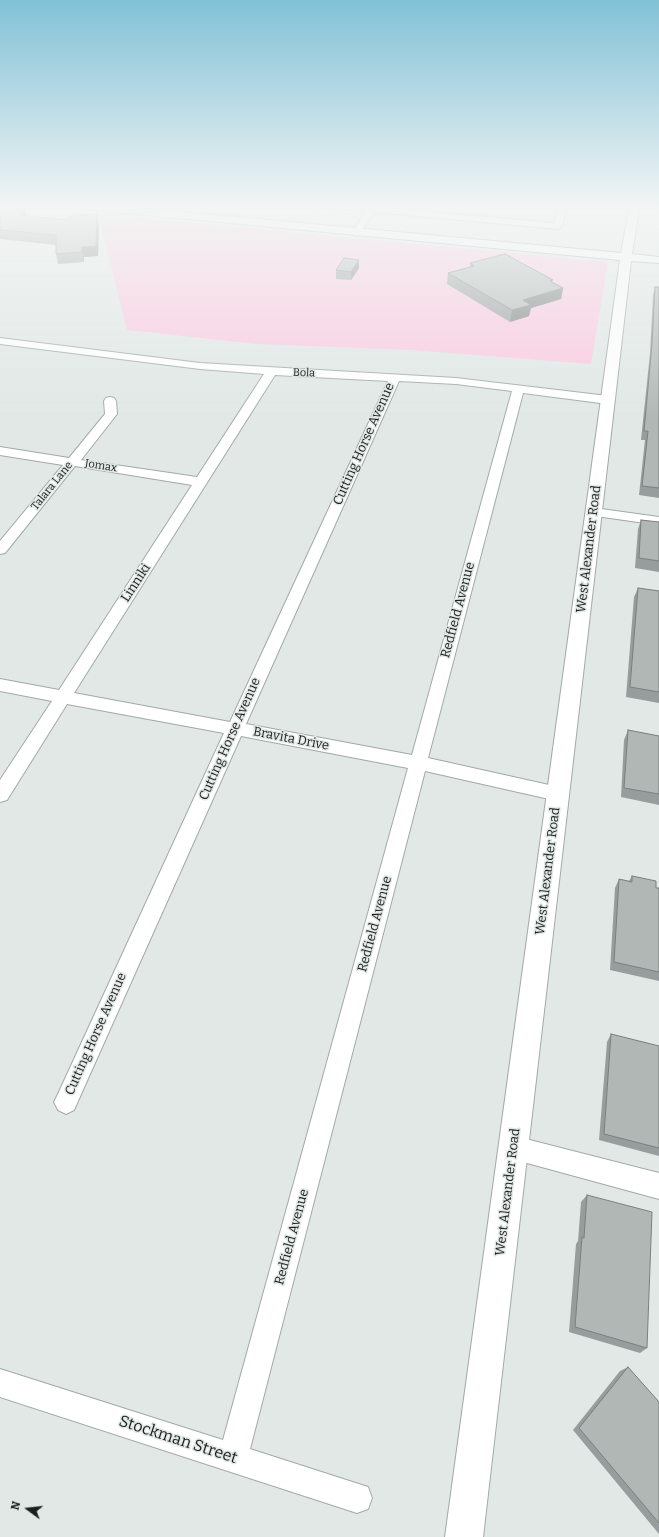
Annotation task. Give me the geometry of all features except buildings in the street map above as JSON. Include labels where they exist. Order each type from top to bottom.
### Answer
[{"type":"main road","name":"West Alexander Road","points":[[464,1537],[624,276]]},
{"type":"street","name":"Bola","points":[[0,342],[193,365],[272,372],[456,381],[608,400]]},
{"type":"street","name":"Linniki","points":[[0,796],[272,372]]},
{"type":"street","name":"Cutting Horse Avenue","points":[[66,1102],[395,377]]},
{"type":"street","name":"Redfield Avenue","points":[[233,1458],[518,389]]},
{"type":"street","name":"Talara Lane","points":[[0,550],[111,414],[110,401]]},
{"type":"street","name":"Jomax","points":[[0,451],[201,482]]},
{"type":"street","points":[[595,506],[659,510]]},
{"type":"street","points":[[595,506],[659,521]]},
{"type":"street","name":"Bravita Drive","points":[[0,684],[418,763],[558,794]]},
{"type":"street","points":[[514,1148],[659,1186]]},
{"type":"street","name":"Stockman Street","points":[[0,1383],[357,1498]]},
{"type":"shaded area","points":[[113,276],[606,276],[591,364],[411,350],[257,344],[127,330]]}]
